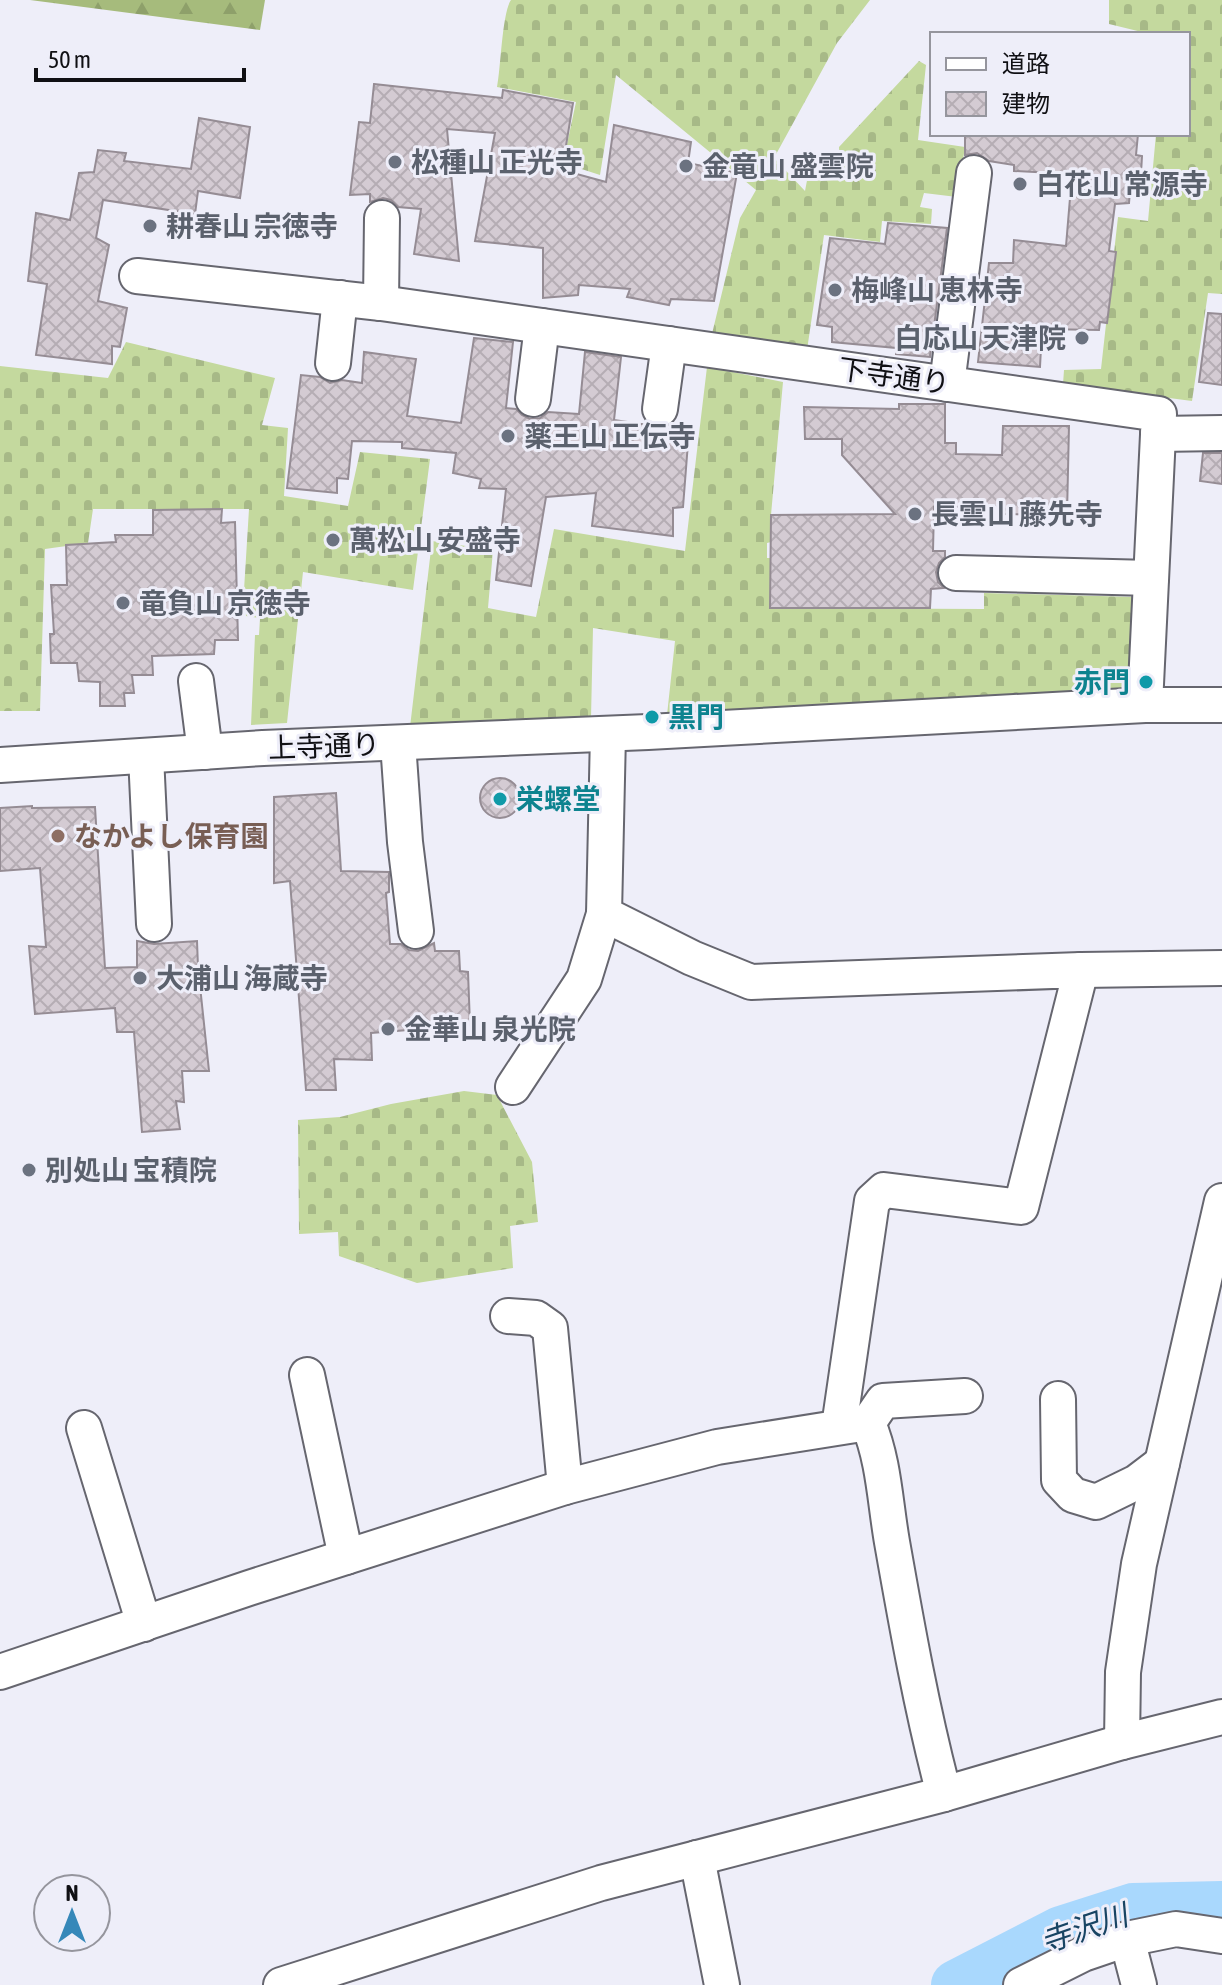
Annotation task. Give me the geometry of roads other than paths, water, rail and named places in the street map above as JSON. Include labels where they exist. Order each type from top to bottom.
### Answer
[{"type":"street","points":[[947,384],[974,173]]},
{"type":"street","points":[[381,303],[382,218]]},
{"type":"street","name":"下寺通り","points":[[137,276],[381,303],[1159,414],[1158,434]]},
{"type":"street","points":[[333,363],[340,298]]},
{"type":"street","points":[[533,399],[542,326]]},
{"type":"street","points":[[660,409],[669,344]]},
{"type":"street","points":[[1145,705],[1158,434],[1222,433]]},
{"type":"street","points":[[956,573],[1151,578]]},
{"type":"street","points":[[196,681],[205,752]]},
{"type":"street","name":"上寺通り","points":[[0,765],[1145,705],[1222,705]]},
{"type":"street","points":[[513,1087],[584,979],[604,914],[608,734]]},
{"type":"street","points":[[398,743],[405,842],[416,931]]},
{"type":"street","points":[[146,756],[154,924]]},
{"type":"street","points":[[604,914],[692,958],[751,982],[1222,968]]},
{"type":"street","points":[[854,1425],[872,1201],[884,1190],[1021,1207],[1081,970]]},
{"type":"street","points":[[1122,1742],[1123,1672],[1139,1564],[1222,1201]]},
{"type":"street","points":[[508,1316],[536,1318],[550,1328],[565,1487]]},
{"type":"street","points":[[307,1375],[346,1557]]},
{"type":"street","points":[[0,1672],[565,1487],[717,1447],[854,1425],[883,1401],[965,1396]]},
{"type":"street","points":[[1058,1399],[1059,1480],[1073,1495],[1096,1502],[1137,1482],[1162,1463]]},
{"type":"street","points":[[854,1425],[879,1448],[886,1510],[925,1721],[944,1794]]},
{"type":"street","points":[[84,1428],[144,1624]]},
{"type":"street","points":[[281,1985],[601,1883],[944,1794],[1122,1742],[1222,1717]]},
{"type":"street","points":[[697,1858],[722,1985]]},
{"type":"street","points":[[1021,1985],[1083,1954],[1127,1939],[1176,1929],[1222,1936]]},
{"type":"street","points":[[1127,1939],[1139,1985]]},
{"type":"waterway","name":"寺沢川","points":[[956,1985],[1061,1931],[1133,1908],[1222,1906]]},
{"type":"place","name":"松種山 正光寺","points":[[395,162]]},
{"type":"place","name":"金竜山 盛雲院","points":[[686,166]]},
{"type":"place","name":"白花山 常源寺","points":[[1020,184]]},
{"type":"place","name":"耕春山 宗徳寺","points":[[150,226]]},
{"type":"place","name":"梅峰山 恵林寺","points":[[835,290]]},
{"type":"place","name":"白応山 天津院","points":[[1082,338]]},
{"type":"place","name":"薬王山 正伝寺","points":[[508,436]]},
{"type":"place","name":"長雲山 藤先寺","points":[[915,514]]},
{"type":"place","name":"萬松山 安盛寺","points":[[333,540]]},
{"type":"place","name":"竜負山 京徳寺","points":[[123,603]]},
{"type":"place","name":"赤門","points":[[1146,682]]},
{"type":"place","name":"黒門","points":[[652,717]]},
{"type":"place","name":"栄螺堂","points":[[500,799]]},
{"type":"place","name":"なかよし保育園","points":[[58,836]]},
{"type":"place","name":"大浦山 海蔵寺","points":[[140,978]]},
{"type":"place","name":"金華山 泉光院","points":[[388,1029]]},
{"type":"place","name":"別処山 宝積院","points":[[29,1170]]}]
